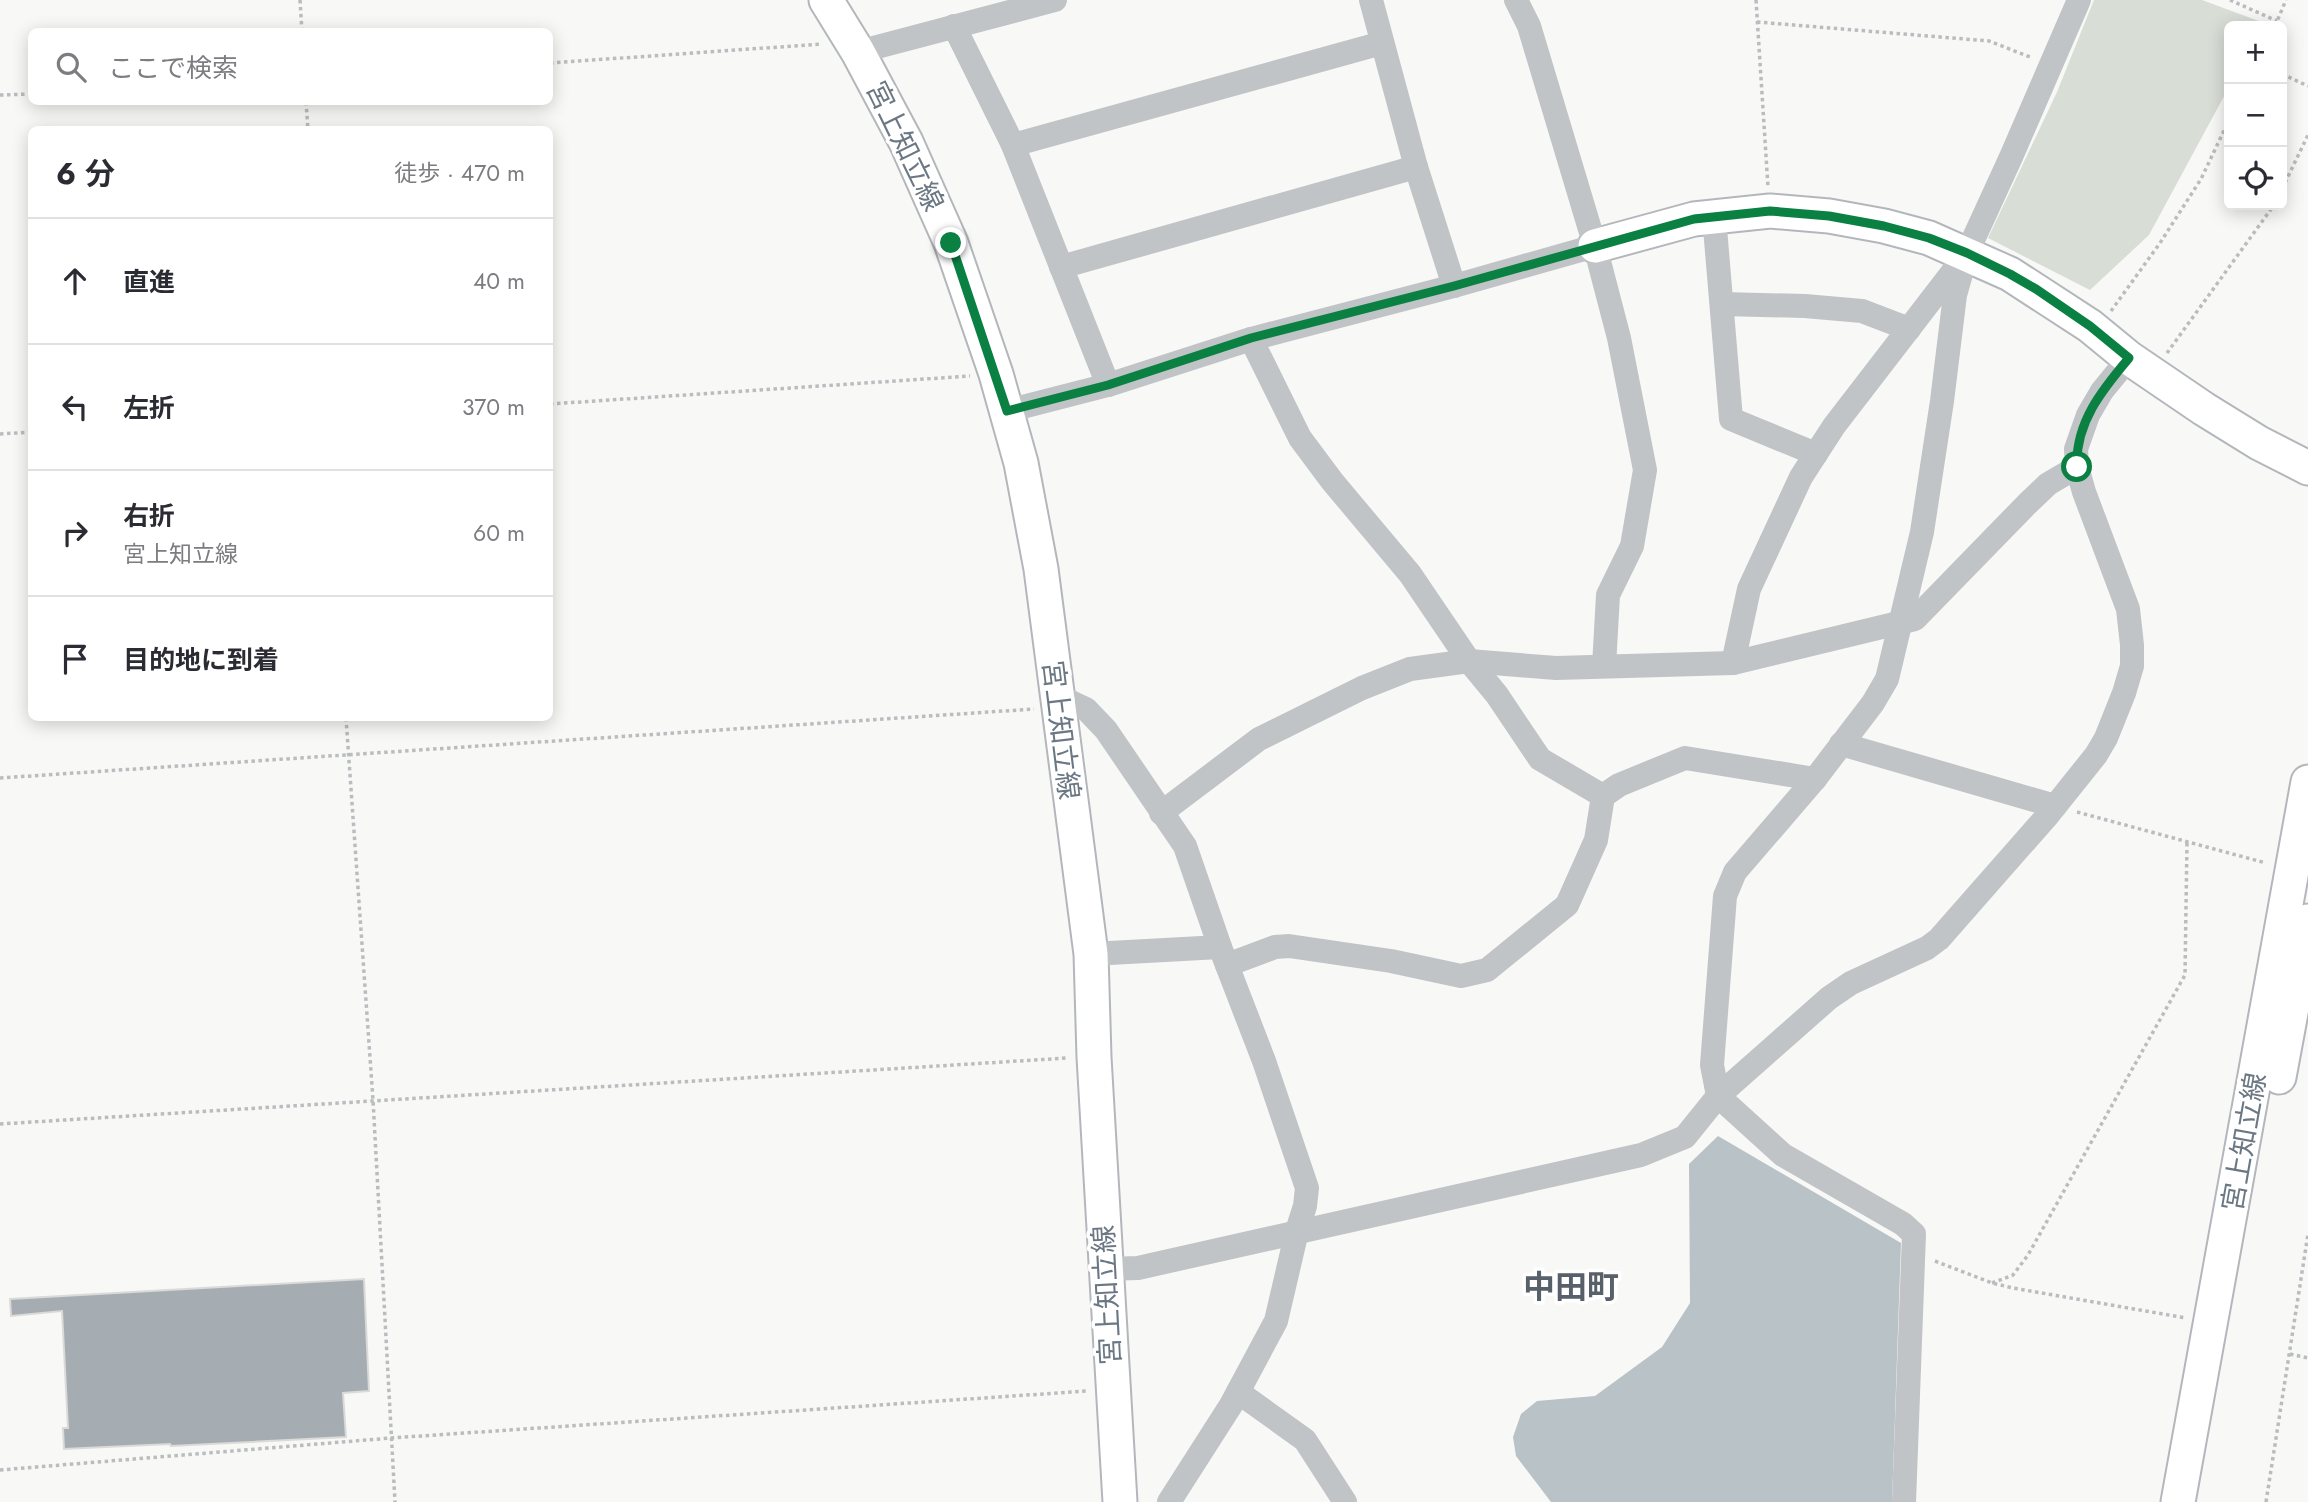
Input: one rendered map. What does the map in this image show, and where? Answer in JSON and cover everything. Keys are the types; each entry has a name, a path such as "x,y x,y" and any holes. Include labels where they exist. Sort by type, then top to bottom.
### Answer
{"main road":[{"name":"宮上知立線","path":"827,0 906,142 951,243 996,374 1021,463 1041,569 1091,954 1094,1057 1120,1502"},
{"path":"1595,246 1694,219 1770,211 1829,216 1929,238 1967,253 2019,279 2204,410 2308,468"},
{"name":"宮上知立線","path":"2178,1502 2308,782"},
{"name":"宮上知立線","path":"2201,1502 2308,921"}],"street":[{"path":"858,52 1055,0"},
{"path":"1371,0 1416,167 1454,286"},
{"path":"1516,0 1529,26 1595,246 1619,338 1646,470 1632,546 1608,595 1604,666"},
{"path":"1529,26 1534,11 1532,0"},
{"path":"1904,1502 1914,1234 1903,1224 1783,1154 1718,1096 1712,1065 1725,896 1743,861 1815,779 1887,679 1922,532 1955,295 1967,253 2079,0"},
{"path":"954,26 1013,145 1108,385"},
{"path":"1013,145 1382,43"},
{"path":"1061,267 1416,167"},
{"path":"1714,216 1731,419 1816,454"},
{"path":"1007,411 1108,385 1251,338 1454,286 1595,246"},
{"path":"1734,663 1749,589 1801,477 1834,426 1967,253"},
{"path":"1722,304 1805,306 1862,311 1909,329"},
{"path":"1251,338 1300,438 1332,481 1410,574 1540,759 1603,796"},
{"path":"1106,1269 1138,1268 1580,1171 1641,1155 1685,1137 1718,1096 1829,998 1851,983 1927,948 1939,939 2096,755 2106,738 2132,666 2126,600 2084,492 2077,467 2076,449 2088,415 2102,391 2141,366"},
{"path":"1161,813 1259,739 1362,688 1410,669 1469,661 1556,668 1734,663 1915,619 2027,503 2048,484 2077,467"},
{"path":"1057,701 1086,709 1106,730 1185,846 1223,956 1264,1061 1307,1188 1306,1206 1297,1231 1276,1321 1238,1392 1168,1502"},
{"path":"1841,744 2055,806"},
{"path":"1091,954 1223,956 1289,946 1391,961 1461,976 1487,970 1567,905 1597,840 1603,796 1619,785 1685,758 1815,779"},
{"path":"1238,1392 1304,1440 1345,1502"}],"path":[{"path":"300,0 302,28"},
{"path":"1756,0 1770,211"},
{"path":"2230,0 2270,21"},
{"path":"2277,21 2286,0"},
{"path":"1757,22 1989,41 2052,65"},
{"path":"553,62 829,44 858,52"},
{"path":"2287,76 2308,86"},
{"path":"0,95 28,94"},
{"path":"306,105 308,126"},
{"path":"2096,331 2160,243 2201,179 2224,131"},
{"path":"2287,179 2308,135"},
{"path":"2141,366 2270,210"},
{"path":"553,404 996,374"},
{"path":"0,434 28,432"},
{"path":"0,778 349,755 1057,701"},
{"path":"346,721 373,1100 395,1502"},
{"path":"2055,806 2292,871"},
{"path":"1992,1283 2013,1275 2028,1255 2185,975 2187,842"},
{"path":"0,1124 1094,1057"},
{"path":"2266,1502 2308,1234"},
{"path":"1914,1253 1992,1283 2176,1315 2211,1326"},
{"path":"2290,1354 2308,1358"},
{"path":"0,1470 391,1438 1112,1390"}],"shaded area":[{"path":"2094,0 2202,0 2259,21 2224,21 2224,96 2149,235 2090,290 1988,238 2057,92"},
{"path":"1718,1136 1901,1243 1892,1502 1551,1502 1516,1456 1513,1437 1521,1414 1537,1401 1595,1396 1662,1347 1690,1303 1689,1164"}],"building":[{"path":"364,1279 369,1391 343,1393 346,1437 64,1449 63,1428 68,1428 62,1311 11,1316 10,1299"}],"district":[{"name":"中田町","path":"1571,1287"}],"route":[{"path":"951,243 977,314 1007,411 1108,385 1251,338 1454,286 1694,219 1770,211 1829,216 1884,226 1929,238 2010,274 2090,326 2129,358 2102,391 2088,415 2076,449 2077,467"}]}
